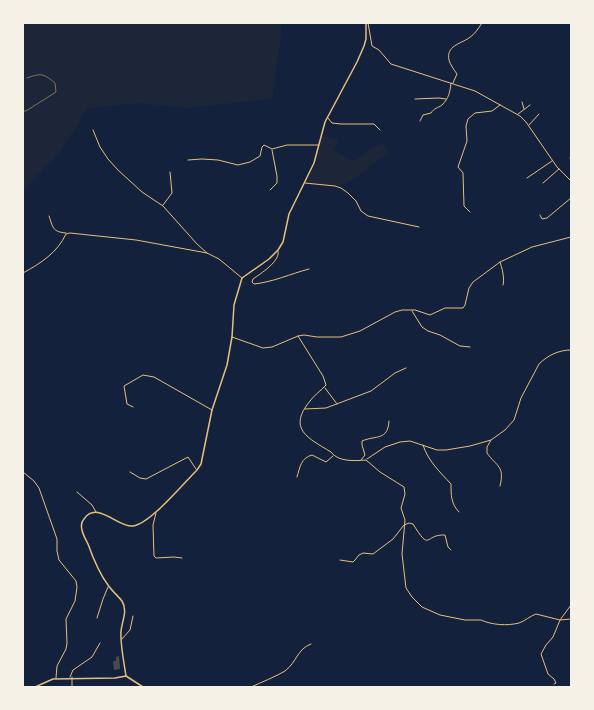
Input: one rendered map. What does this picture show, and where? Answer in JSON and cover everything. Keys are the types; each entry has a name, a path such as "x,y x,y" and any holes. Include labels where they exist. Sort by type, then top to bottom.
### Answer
{"street":[{"path":"367,23 372,46 379,50 391,64 476,91 518,115 528,125 552,161 571,181"},
{"path":"126,676 121,632 125,610 122,602 109,587 96,564 82,530 81,523 84,517 90,513 96,512 105,514 125,525 133,526 142,524 156,512 197,470 202,459 212,410 227,365 232,337 234,305 242,278 269,260 283,242 289,214 314,163 328,117 364,46 367,23"},
{"path":"453,83 457,74 449,60 449,52 454,46 475,33 482,23"},
{"path":"420,122 423,115 431,113 433,109 442,105 450,93 451,82"},
{"path":"415,99 446,99"},
{"path":"522,102 524,109"},
{"path":"470,212 464,206 463,173 458,167 467,141 466,126 468,119 475,113 492,111 501,104"},
{"path":"518,115 530,105"},
{"path":"528,125 539,114"},
{"path":"328,117 332,123 374,124 380,130"},
{"path":"93,130 100,147 108,159 142,192 163,206 207,253 219,259 242,278"},
{"path":"188,160 218,160 238,165 258,159 264,145 272,149 287,145 319,145"},
{"path":"270,190 276,182 277,176 272,149"},
{"path":"527,178 552,161"},
{"path":"543,183 559,169"},
{"path":"163,206 172,193 170,172"},
{"path":"305,183 341,188 356,201 361,211 368,216 419,227"},
{"path":"540,215 542,219 547,218 571,198"},
{"path":"49,216 54,230 58,233 136,240 207,253"},
{"path":"23,273 45,260 63,241 66,234"},
{"path":"232,337 263,348 272,347 304,335 317,337 341,337 360,331 395,312 402,310 415,310 430,315 445,308 463,308 469,288 473,282 500,262 532,247 571,237"},
{"path":"278,250 278,257 268,268 253,279 252,282 254,284 268,283 284,276 309,269"},
{"path":"500,262 502,264 502,272 504,277 503,285"},
{"path":"411,310 422,327 428,331 440,335 460,346 470,347"},
{"path":"298,336 323,376 326,385 310,400 304,409 299,421 301,431 331,452 333,456 341,459 366,460 385,447 410,440 437,450 470,446 491,440 505,430 514,420 521,398 539,364 544,359 561,350 571,350"},
{"path":"304,409 326,408 371,391 395,373 406,368"},
{"path":"133,407 126,404 124,386 143,375 154,377 212,410"},
{"path":"324,388 338,404"},
{"path":"361,460 366,455 362,441 384,436 389,428 390,421"},
{"path":"491,440 487,447 487,453 499,466 502,472 500,486"},
{"path":"423,444 432,463 451,484 451,495 454,507 459,512"},
{"path":"297,477 302,462 306,456 312,455 326,462 333,456"},
{"path":"130,472 140,478 146,479 188,457 197,470"},
{"path":"366,460 380,472 404,487 405,494 400,508 405,520 402,554 406,588 412,597 422,607 448,618 481,620 502,625 520,622 536,614 560,620 571,619"},
{"path":"23,472 34,481 39,488 57,539 59,560 76,581 77,587 75,601 66,619 67,644 57,666 56,678"},
{"path":"77,492 92,505 96,512"},
{"path":"156,512 153,525 154,556 156,558 182,558"},
{"path":"340,560 353,562 363,553 373,554 393,539 404,525 409,523 414,524 425,541 439,535 445,535 448,547 451,550"},
{"path":"97,618 103,598 109,587"},
{"path":"554,684 556,683 548,674 541,654 553,637 560,620 571,605"},
{"path":"122,640 130,630 133,616"},
{"path":"72,687 71,677 73,670 92,657 100,643"},
{"path":"251,687 285,671 292,664 301,649 312,644"},
{"path":"35,687 56,678 115,678 126,676 143,687"}],"path":[{"path":"23,111 26,111 56,92 55,83 46,76 40,74 27,78"}],"shaded area":[{"path":"23,23 280,23 282,28 272,99 185,108 141,103 88,108 59,153 23,191"},
{"path":"322,136 337,140 338,142 333,150 351,161 360,158 375,146 385,144 388,154 355,178 343,184 319,186 305,184 315,166"}],"building":[{"path":"119,656 120,669 114,670 113,661 116,661 116,657"}]}
